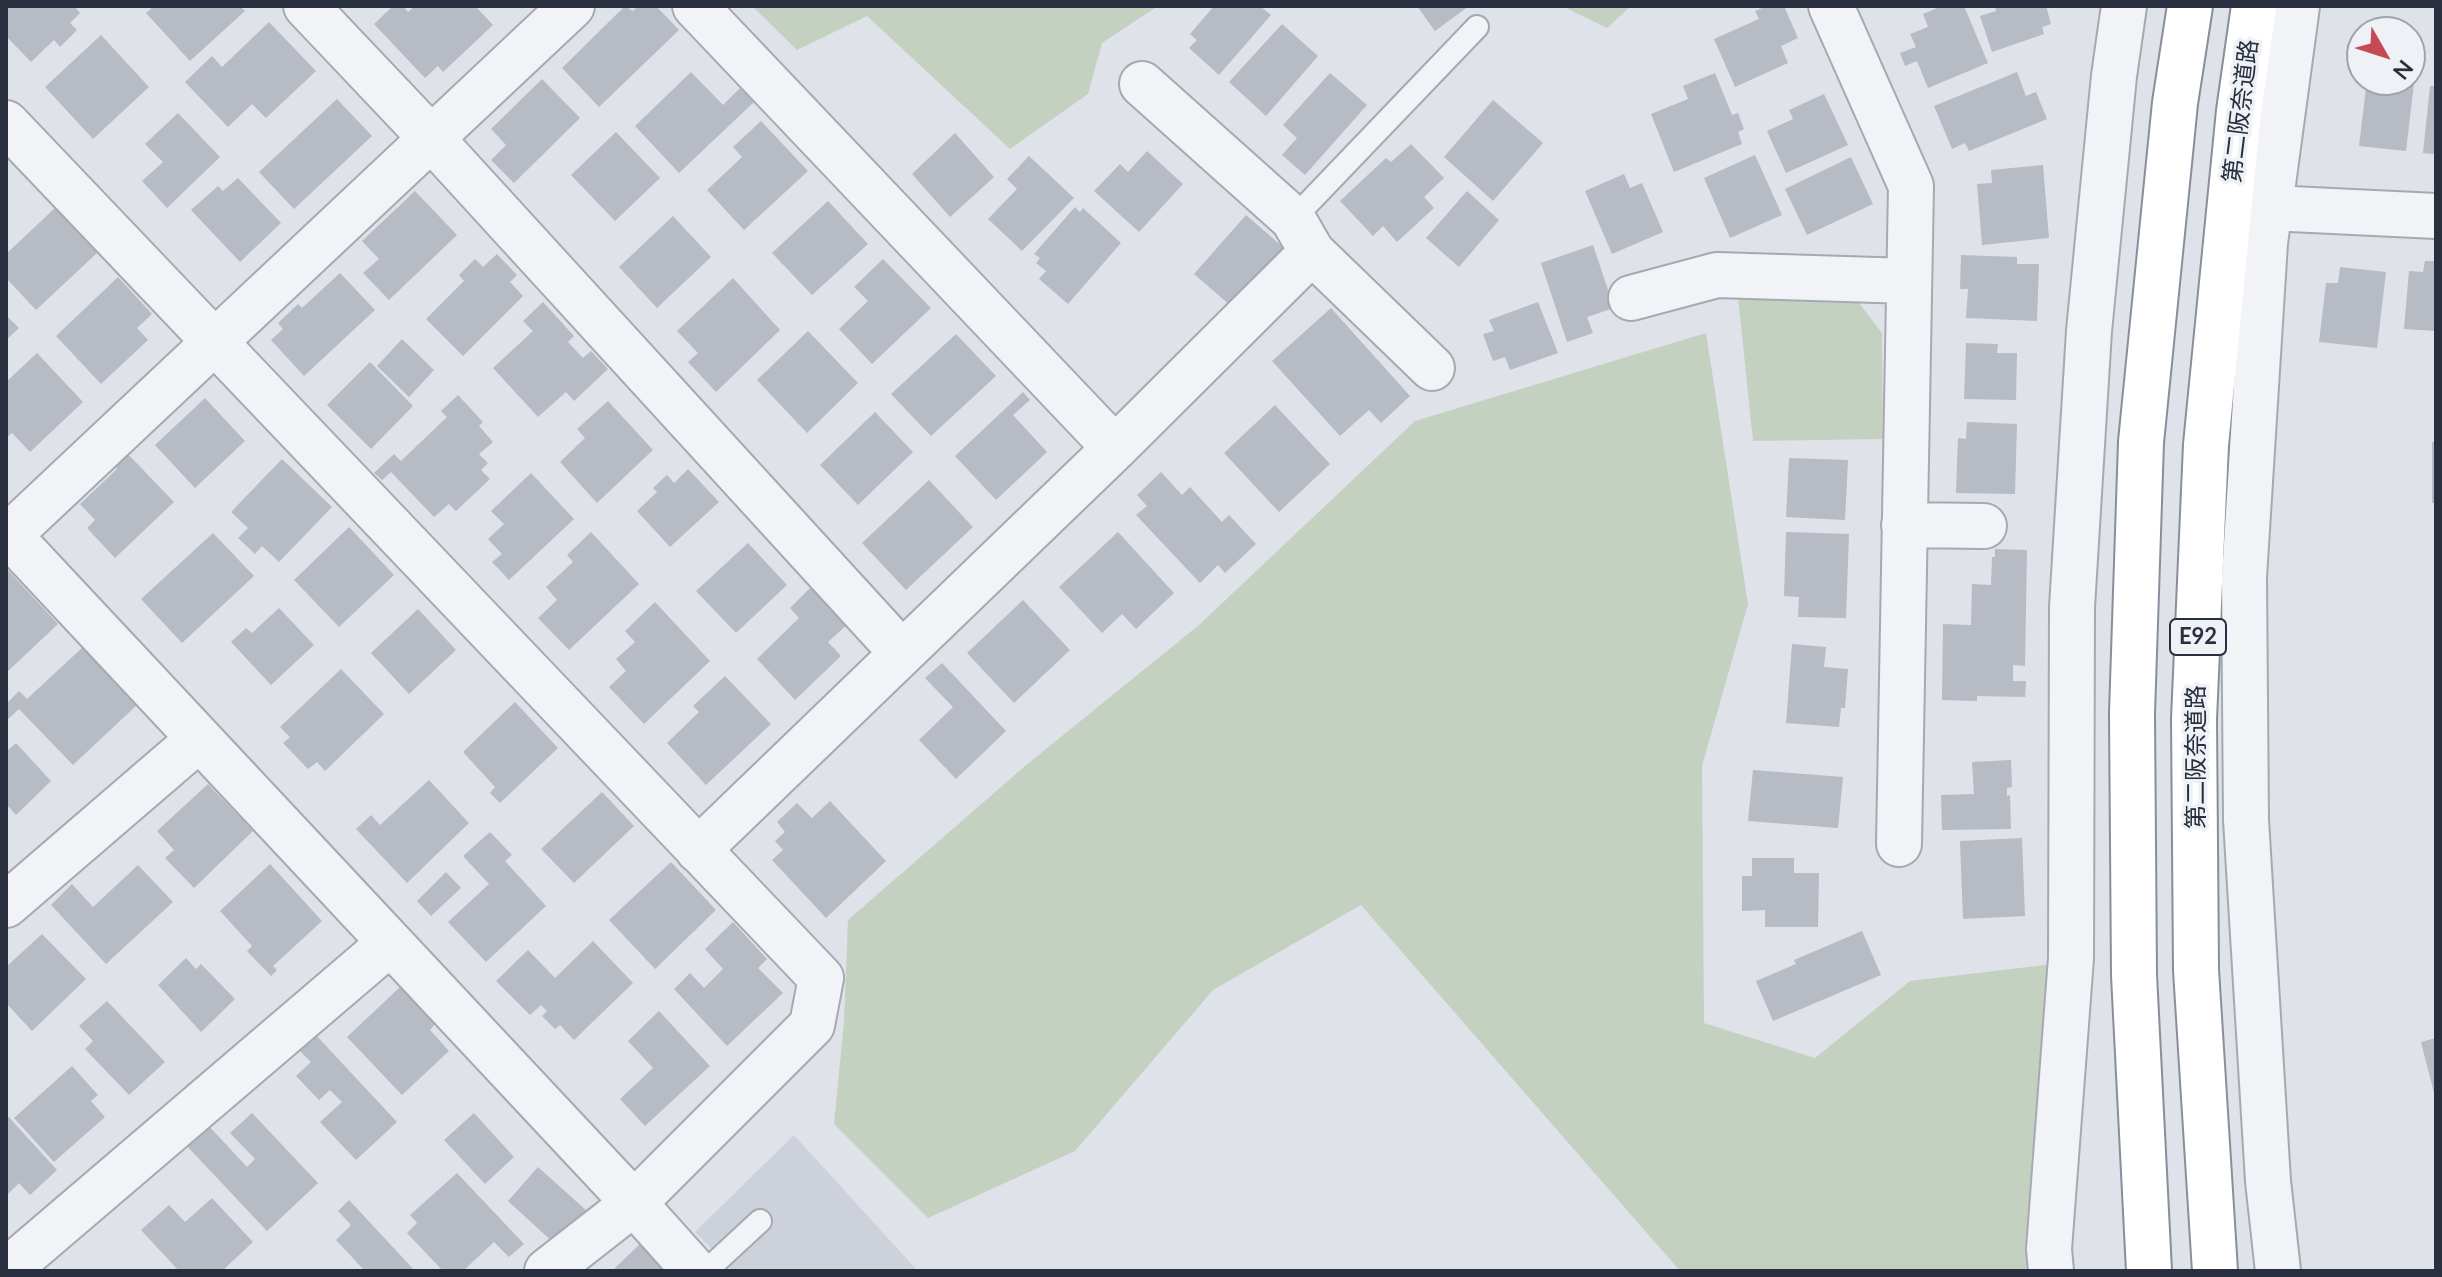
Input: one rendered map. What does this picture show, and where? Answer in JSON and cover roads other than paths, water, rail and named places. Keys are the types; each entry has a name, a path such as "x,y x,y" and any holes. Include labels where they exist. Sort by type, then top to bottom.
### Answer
{"highway":[{"name":"E92","path":"2149,1271 2134,975 2132,713 2141,442 2175,103 2190,6"},
{"name":"第二阪奈道路","path":"2215,1271 2196,970 2194,719 2206,445 2239,111 2254,6"}],"street":[{"path":"306,6 431,138 902,653"},
{"path":"572,6 7,535 695,1271"},
{"path":"695,6 1115,448"},
{"path":"1831,6 1911,186 1899,844"},
{"path":"2051,1271 2049,1249 2071,958 2072,607 2089,331 2114,76 2124,6"},
{"path":"2278,1271 2268,1181 2246,820 2244,577 2265,243 2297,6"},
{"path":"1142,84 1302,236 1432,368"},
{"path":"6,123 821,978 812,1025 634,1203 547,1271"},
{"path":"2270,208 2436,216"},
{"path":"698,850 1115,448 1302,236"},
{"path":"1631,298 1717,275 1909,281"},
{"path":"1904,525 1984,526"},
{"path":"6,905 199,739"},
{"path":"6,1271 390,943"}],"lane":[{"path":"1302,236 1477,27"},
{"path":"706,1271 760,1221"}]}
